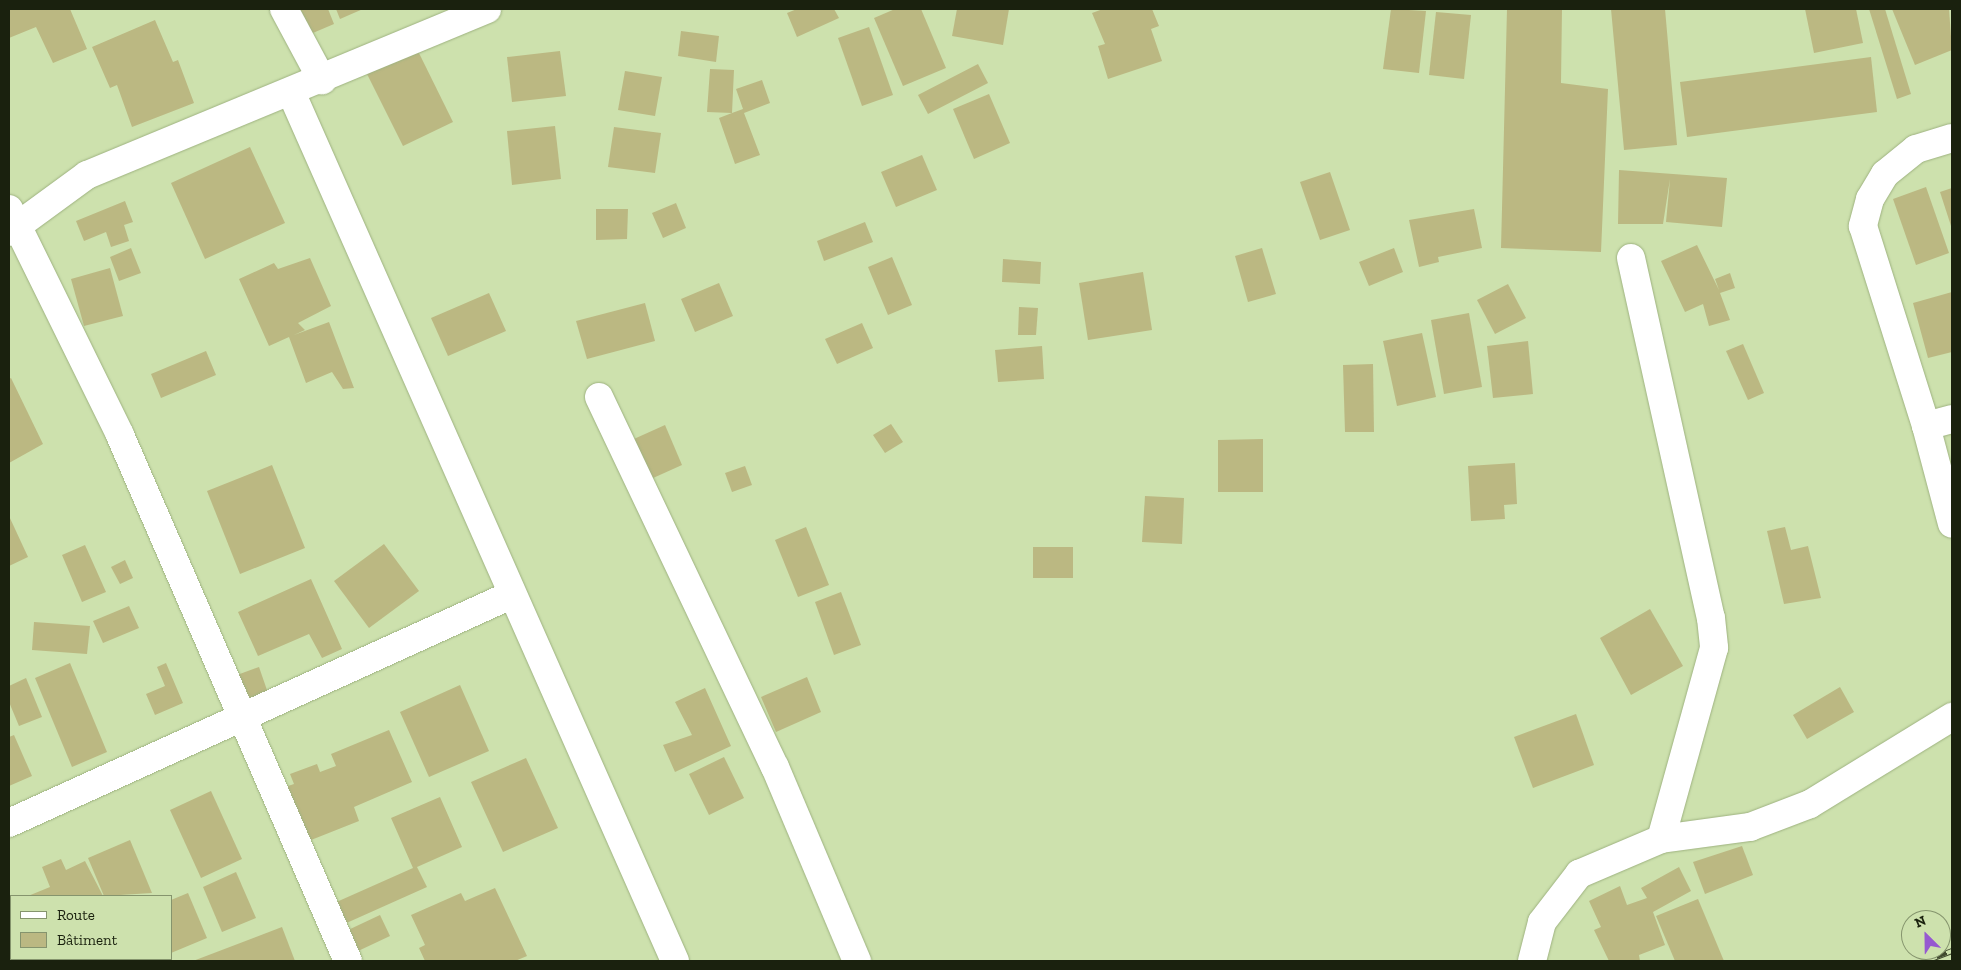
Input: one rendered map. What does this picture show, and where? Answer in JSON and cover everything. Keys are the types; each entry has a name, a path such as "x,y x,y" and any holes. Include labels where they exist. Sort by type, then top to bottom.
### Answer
{"street":[{"path":"284,9 322,80"},
{"path":"348,961 120,435 11,223 87,175 322,80 487,9"},
{"path":"291,92 511,596 675,961"},
{"path":"1952,138 1916,150 1885,174 1870,199 1863,226 1926,426 1952,524"},
{"path":"1631,258 1711,618 1714,648 1661,839"},
{"path":"599,397 775,767 857,961"},
{"path":"1926,426 1952,419"},
{"path":"9,823 511,596"},
{"path":"1532,961 1542,922 1579,874 1661,839 1750,827 1810,804 1952,717"}],"building":[{"path":"9,9 70,9 87,49 53,63 36,27 9,38"},
{"path":"280,9 328,9 334,24 294,41"},
{"path":"336,9 363,9 340,19"},
{"path":"797,9 834,9 839,18 797,37 787,13"},
{"path":"895,9 921,9 946,68 903,86 874,18"},
{"path":"957,9 1009,9 1003,45 952,36"},
{"path":"1103,9 1152,9 1159,26 1151,29 1162,61 1108,79 1098,46 1105,44 1092,13"},
{"path":"1391,9 1426,11 1419,73 1383,69"},
{"path":"1507,9 1562,9 1561,83 1608,89 1601,252 1501,248"},
{"path":"1611,9 1665,9 1677,145 1624,150"},
{"path":"1805,9 1856,9 1863,43 1814,53"},
{"path":"1869,9 1885,9 1911,94 1897,99"},
{"path":"1892,9 1949,9 1952,50 1915,65"},
{"path":"1436,12 1471,15 1464,79 1429,75"},
{"path":"155,20 173,62 178,60 194,103 132,127 117,85 110,88 92,47"},
{"path":"869,27 893,95 862,106 838,38"},
{"path":"681,31 719,36 716,62 678,56"},
{"path":"415,45 453,122 403,146 365,70"},
{"path":"560,51 566,96 512,102 507,57"},
{"path":"1871,57 1877,112 1687,137 1680,82"},
{"path":"978,64 988,83 928,114 918,95"},
{"path":"710,69 734,70 732,113 707,112"},
{"path":"625,71 662,77 655,116 618,110"},
{"path":"762,80 770,103 744,113 760,155 735,164 719,118 743,109 736,89"},
{"path":"989,94 1010,143 974,159 953,109"},
{"path":"555,126 561,179 512,185 507,131"},
{"path":"614,127 661,133 655,173 608,167"},
{"path":"250,147 285,223 205,259 171,183"},
{"path":"922,155 937,190 896,207 881,172"},
{"path":"1619,170 1727,178 1722,227 1666,222 1670,179 1663,224 1618,224"},
{"path":"1330,172 1350,230 1320,240 1300,182"},
{"path":"1926,187 1949,253 1916,265 1893,199"},
{"path":"1952,188 1952,229 1940,192"},
{"path":"125,201 133,222 124,225 129,241 111,247 106,232 84,241 76,221"},
{"path":"676,203 686,228 663,238 652,213"},
{"path":"596,209 628,209 627,239 596,240"},
{"path":"1474,209 1482,248 1438,257 1439,262 1419,267 1409,220"},
{"path":"865,222 873,242 824,261 817,241"},
{"path":"1697,245 1719,290 1715,279 1730,273 1735,288 1720,293 1730,320 1709,326 1703,304 1685,312 1661,261"},
{"path":"131,248 141,273 119,281 110,257"},
{"path":"1262,248 1276,294 1248,302 1235,256"},
{"path":"1394,248 1403,272 1369,286 1359,262"},
{"path":"892,257 912,305 888,315 868,267"},
{"path":"310,258 331,306 298,323 305,330 294,335 329,322 354,388 343,389 332,372 306,383 289,337 269,346 239,279 274,263 278,269"},
{"path":"1003,259 1041,262 1040,284 1002,282"},
{"path":"110,268 123,316 84,326 71,279"},
{"path":"1143,272 1152,330 1088,340 1079,283"},
{"path":"719,283 733,316 695,332 681,299"},
{"path":"1508,284 1526,318 1495,334 1477,300"},
{"path":"1952,292 1952,352 1928,358 1913,303"},
{"path":"489,293 506,331 448,356 431,318"},
{"path":"645,303 655,341 587,359 576,321"},
{"path":"1019,307 1038,308 1036,335 1018,335"},
{"path":"1469,313 1482,387 1444,394 1431,320"},
{"path":"862,323 873,348 837,364 825,339"},
{"path":"1422,333 1436,397 1397,406 1383,341"},
{"path":"1528,341 1533,394 1493,398 1487,346"},
{"path":"1743,344 1764,393 1748,400 1726,351"},
{"path":"1042,346 1044,379 998,382 995,350"},
{"path":"206,351 216,375 161,398 151,374"},
{"path":"1373,364 1374,432 1345,432 1343,365"},
{"path":"11,378 43,444 9,463 9,379"},
{"path":"891,424 903,442 885,453 873,435"},
{"path":"665,425 682,465 642,483 625,443"},
{"path":"1263,439 1263,492 1218,492 1218,440"},
{"path":"1515,463 1517,504 1504,505 1505,519 1471,521 1468,466"},
{"path":"272,465 305,548 240,574 207,491"},
{"path":"745,466 752,485 732,492 725,473"},
{"path":"1145,496 1184,498 1182,544 1142,542"},
{"path":"9,516 28,557 9,566"},
{"path":"806,527 829,585 798,597 775,540"},
{"path":"1785,527 1791,550 1808,546 1821,598 1784,604 1767,531"},
{"path":"384,544 419,591 369,628 334,581"},
{"path":"85,545 106,592 82,602 62,555"},
{"path":"1033,547 1073,547 1073,578 1033,578"},
{"path":"125,560 133,578 120,584 111,567"},
{"path":"311,579 342,649 322,658 309,634 258,656 238,612"},
{"path":"841,592 861,645 834,655 815,602"},
{"path":"129,606 139,628 103,643 93,621"},
{"path":"1650,609 1683,666 1631,695 1600,638"},
{"path":"34,622 90,626 87,654 32,650"},
{"path":"70,663 107,752 72,767 35,678"},
{"path":"166,663 183,703 155,715 146,694 165,686 157,667"},
{"path":"259,667 268,693 246,700 237,675"},
{"path":"807,677 821,712 776,732 761,697"},
{"path":"26,678 42,717 19,726 9,702 9,686"},
{"path":"460,685 489,751 429,777 400,712"},
{"path":"1840,687 1854,712 1807,739 1793,715"},
{"path":"705,688 731,746 675,772 663,745 692,735 675,702"},
{"path":"1576,714 1594,765 1533,788 1514,737"},
{"path":"389,730 412,782 354,807 359,821 306,842 285,787 294,784 290,774 317,764 320,772 336,766 331,754"},
{"path":"14,735 32,776 9,786 9,737"},
{"path":"724,757 744,798 709,815 689,774"},
{"path":"526,758 558,828 503,852 471,782"},
{"path":"211,791 242,859 201,878 170,810"},
{"path":"440,797 462,847 417,867 427,887 342,925 332,904 413,868 391,818"},
{"path":"130,840 152,893 104,895 88,858"},
{"path":"1742,846 1753,875 1705,894 1693,862"},
{"path":"61,859 66,870 85,861 102,895 30,895 50,887 42,867"},
{"path":"1679,867 1691,891 1653,912 1665,945 1639,955 1640,961 1609,961 1594,930 1601,927 1589,901 1620,886 1627,905 1647,898 1641,888"},
{"path":"236,872 256,918 222,932 203,887"},
{"path":"495,888 527,956 515,961 425,961 419,948 425,945 411,915 461,893 465,901"},
{"path":"188,893 207,938 172,953 172,900"},
{"path":"1698,899 1724,961 1675,961 1656,916"},
{"path":"380,915 390,936 356,952 346,931"},
{"path":"282,927 295,961 193,961"},
{"path":"106,960 145,961 106,961"}],"railway":[{"path":"1926,961 1952,951"}]}
